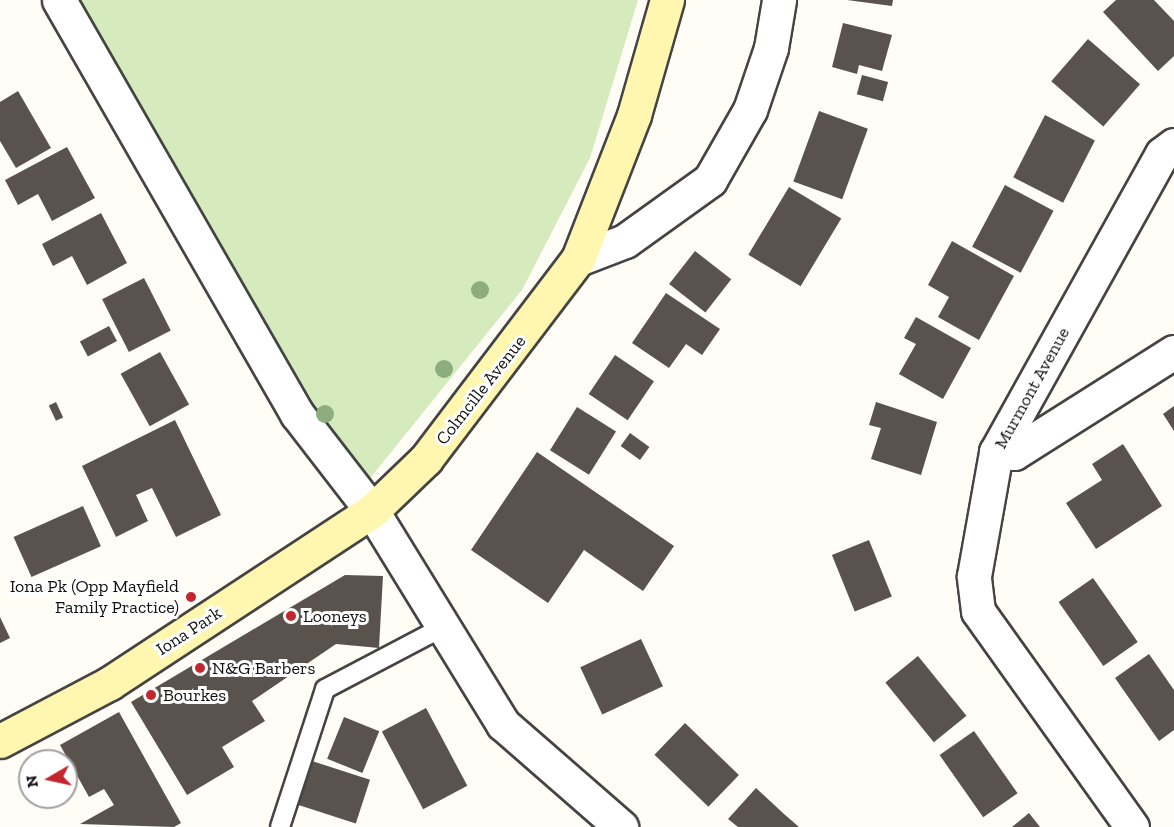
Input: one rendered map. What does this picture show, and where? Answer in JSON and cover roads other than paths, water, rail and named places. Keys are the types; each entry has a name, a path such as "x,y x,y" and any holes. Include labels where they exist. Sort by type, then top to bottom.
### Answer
{"street":[{"path":"59,0 297,414 372,511 502,724 621,827"},
{"name":"Colmcille Avenue","path":"372,511 426,459 578,259 634,115 667,0"},
{"path":"578,259 625,241 710,180 750,110 771,48 779,0"},
{"name":"Murmont Avenue","path":"1132,827 978,611 974,576 996,452 1170,157"},
{"path":"996,452 1014,453 1174,352"},
{"name":"Iona Park","path":"0,741 110,683 372,511"}],"lane":[{"path":"280,827 325,689 443,627"}],"place":[{"name":"Iona Pk (Opp Mayfield Family Practice)","path":"191,597"},
{"name":"Looneys","path":"291,616"},
{"name":"N&G Barbers","path":"200,668"},
{"name":"Bourkes","path":"151,695"}]}
